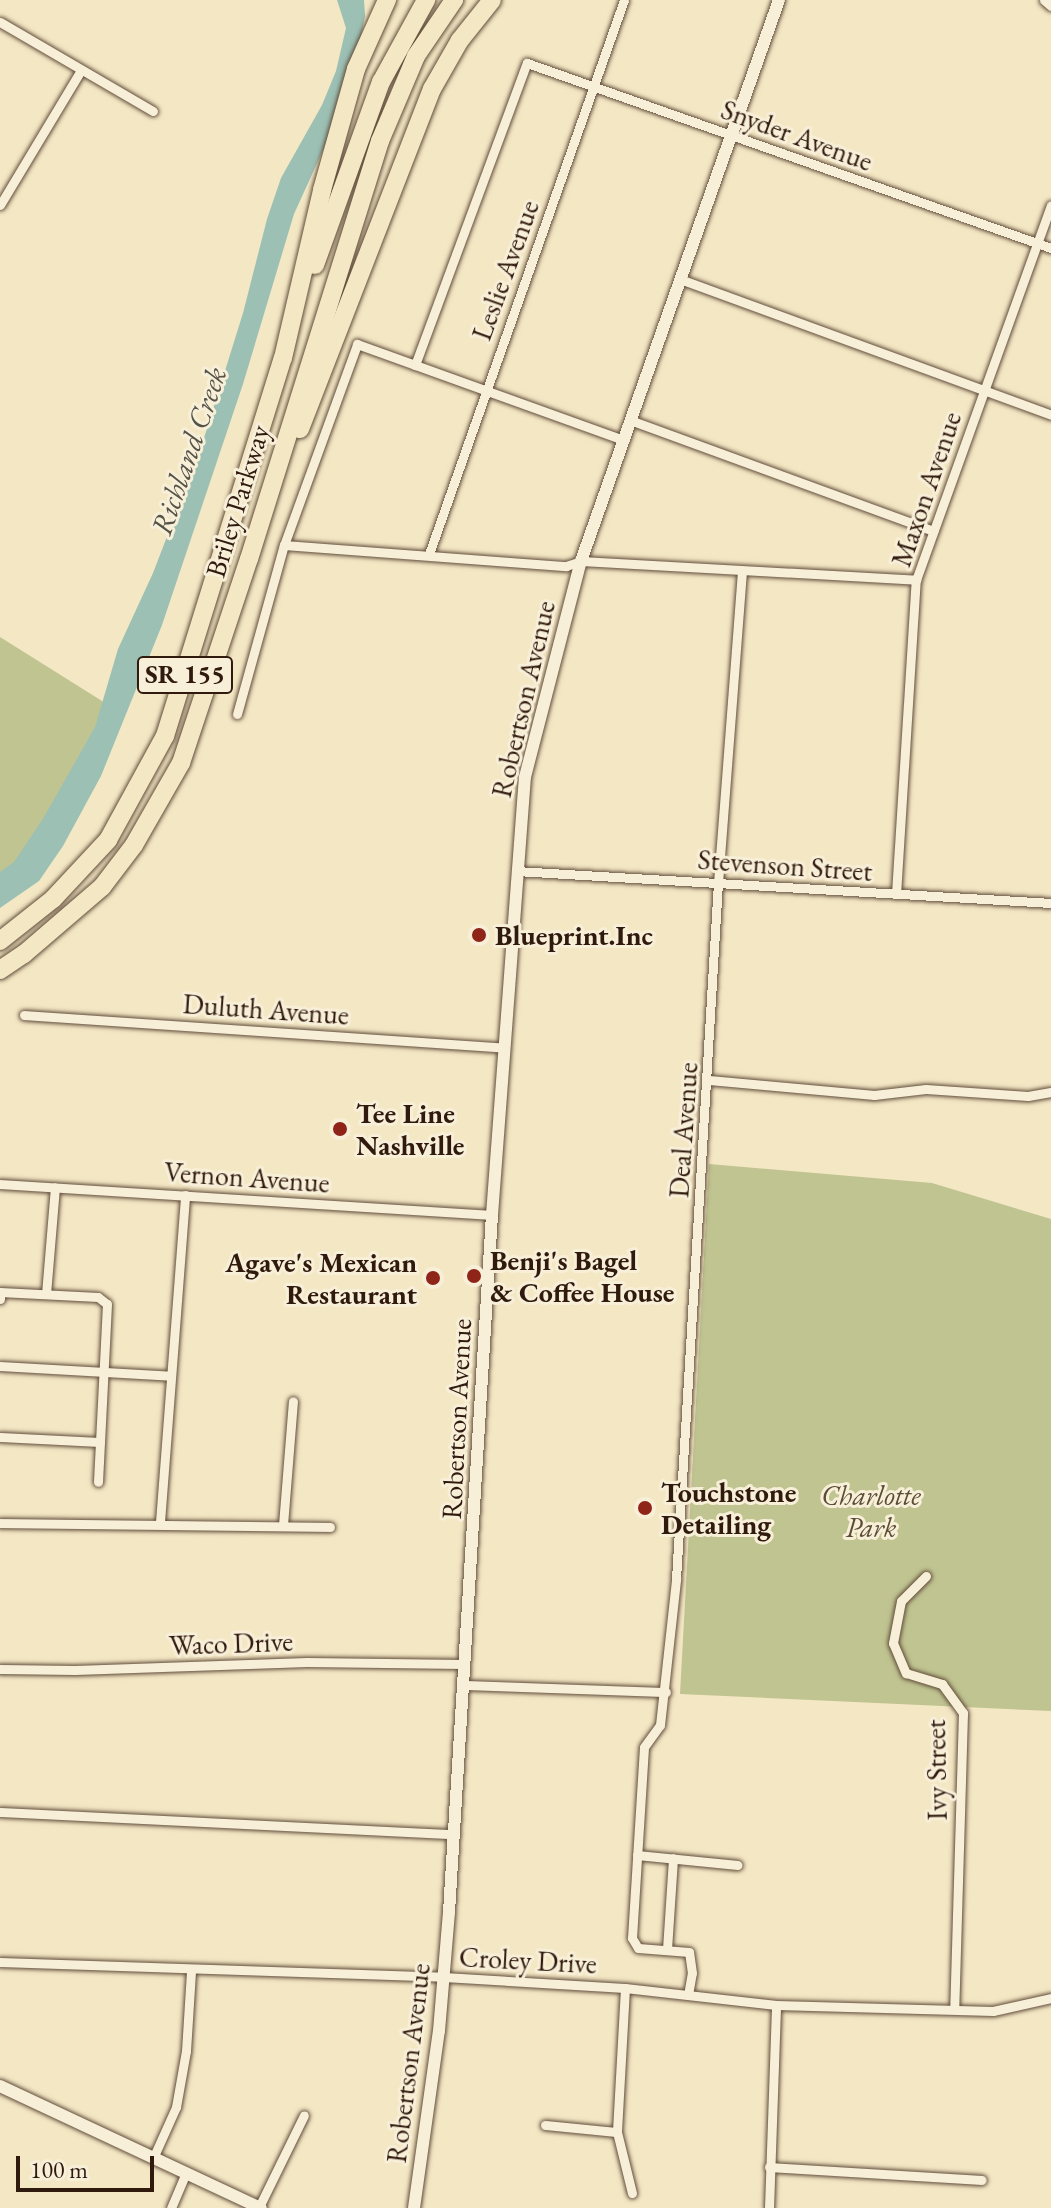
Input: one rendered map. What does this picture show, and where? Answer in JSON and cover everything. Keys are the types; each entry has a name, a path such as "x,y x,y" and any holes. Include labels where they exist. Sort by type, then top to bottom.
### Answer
{"highway":[{"name":"Briley Parkway","path":"0,941 53,899 108,840 165,736 283,358 322,190 356,69 387,0"},
{"path":"283,358 381,82 426,0"},
{"name":"Briley Parkway","path":"0,970 24,954 102,887 158,806 181,763 249,559 380,141 416,56 454,0"},
{"path":"249,559 407,146 432,89 460,40 492,0"}],"street":[{"name":"Leslie Avenue","path":"429,554 624,0"},
{"name":"Robertson Avenue","path":"414,2208 444,1977 492,1215 525,777 581,561 734,136 779,0"},
{"path":"1044,0 1051,6"},
{"path":"0,22 153,111"},
{"name":"Snyder Avenue","path":"415,365 527,63 1051,248"},
{"path":"0,205 81,70"},
{"name":"Maxon Avenue","path":"896,894 916,580 1051,206"},
{"path":"680,279 1051,415"},
{"path":"237,714 284,545 357,344 624,440"},
{"path":"630,420 933,531"},
{"path":"284,545 566,566 581,561 916,580"},
{"name":"Deal Avenue","path":"667,1949 634,1945 637,1855 644,1747 660,1725 666,1692 709,1080 718,883 742,571"},
{"name":"Stevenson Street","path":"516,871 1051,903"},
{"name":"Duluth Avenue","path":"24,1015 505,1048"},
{"path":"709,1080 874,1095 926,1089 1028,1096 1051,1092"},
{"name":"Vernon Avenue","path":"0,1184 492,1215"},
{"path":"46,1294 55,1187"},
{"path":"160,1522 185,1195"},
{"path":"0,1299 0,1292 46,1294 98,1297 107,1304 98,1482"},
{"path":"0,1366 171,1376"},
{"path":"283,1525 293,1401"},
{"path":"0,1437 100,1442"},
{"path":"0,1523 160,1522 330,1527"},
{"name":"Ivy Street","path":"926,1576 901,1601 893,1643 906,1673 942,1684 963,1713 954,2009"},
{"name":"Waco Drive","path":"0,1669 75,1670 307,1662 464,1664"},
{"path":"463,1685 666,1692"},
{"path":"0,1812 453,1834"},
{"path":"637,1855 696,1859 706,1865 738,1865"},
{"path":"673,1858 667,1949 689,1952 692,1973 688,1995"},
{"name":"Croley Drive","path":"0,1962 191,1971 444,1977 625,1988 776,2005 993,2011 1051,1998"},
{"path":"154,2156 176,2107 186,2051 191,1971"},
{"path":"625,1988 617,2132 632,2193"},
{"path":"769,2208 776,2005"},
{"path":"0,2086 260,2208 304,2115"},
{"path":"545,2125 617,2132"},
{"path":"769,2167 982,2180"},
{"path":"171,2208 186,2173"}],"green space":[{"path":"0,637 110,706 60,815 0,881"},
{"name":"Charlotte Park","path":"709,1164 932,1183 1051,1219 1051,1711 680,1694"}],"water":[{"path":"337,0 361,0 365,16 359,49 335,124 294,214 243,384 162,625 101,776 63,846 39,881 0,908 0,872 14,862 44,817 95,727 118,649 153,573 200,451 281,178 322,105 336,71 346,28"}],"waterway":[{"name":"Richland Creek","path":"362,0 363,16"}],"place":[{"name":"Blueprint.Inc","path":"479,935"},
{"name":"Tee Line Nashville","path":"340,1129"},
{"name":"Benji's Bagel & Coffee House","path":"474,1276"},
{"name":"Agave's Mexican Restaurant","path":"433,1278"},
{"name":"Touchstone Detailing","path":"645,1508"}]}
